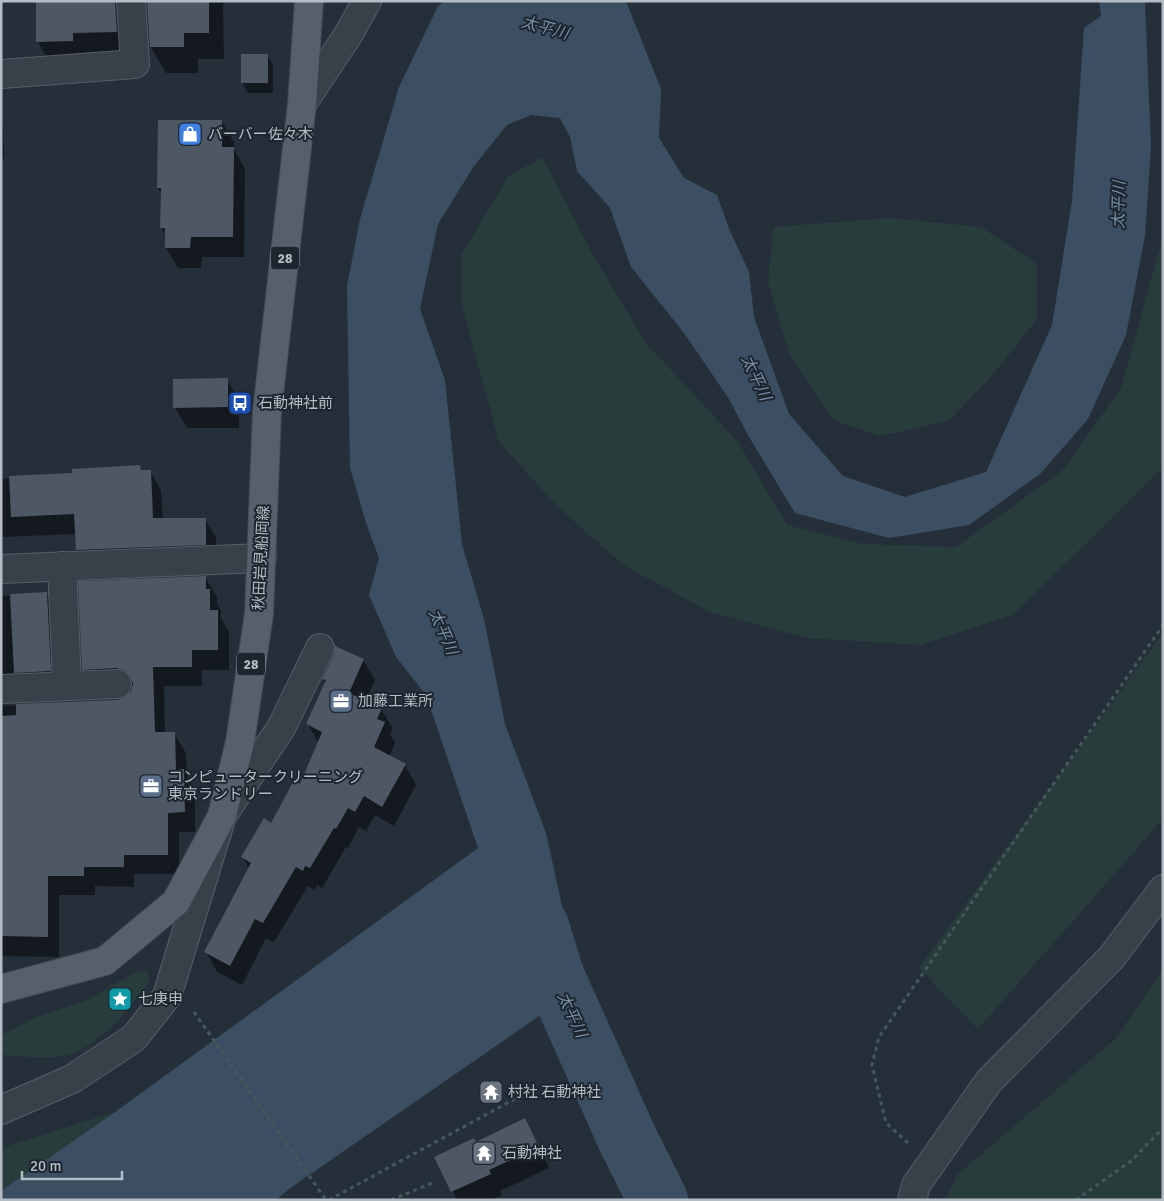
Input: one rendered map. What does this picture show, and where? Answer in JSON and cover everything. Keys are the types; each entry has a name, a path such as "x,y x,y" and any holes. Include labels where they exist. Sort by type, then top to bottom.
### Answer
{"main road":[{"name":"秋田岩見船岡線","path":"1,989 105,961 176,902 222,816 240,742 258,614 262,558 267,412 302,104 309,1"}],"street":[{"path":"1,74 135,64 131,1"},
{"path":"302,104 348,35 367,1"},
{"path":"1,569 262,558"},
{"path":"62,566 67,686"},
{"path":"183,943 281,728 320,648"},
{"path":"1,689 117,684"},
{"path":"1,1110 72,1079 134,1038 168,996 222,816 281,728"},
{"path":"912,1200 916,1185 989,1081 1111,958 1163,889"}],"path":[{"path":"939,1153 913,1148 886,1123 872,1065 879,1037 1163,626"},
{"path":"189,1004 328,1200 532,1089"},
{"path":"1076,1200 1131,1160 1163,1128"},
{"path":"391,1200 432,1183"}],"green space":[{"path":"542,157 592,253 645,342 738,442 787,525 863,544 956,547 1063,470 1121,388 1163,236 1163,468 1013,615 920,645 807,638 710,612 623,565 557,506 499,442 462,307 462,253 508,177"},
{"path":"889,218 981,227 1037,264 1037,319 995,372 950,420 881,436 833,420 789,353 768,283 773,227"},
{"path":"1163,633 1163,819 978,1029 919,968"},
{"path":"1163,969 1163,1200 945,1200 957,1175 1116,1038"},
{"path":"146,970 149,973 149,983 110,1029 86,1047 58,1057 37,1058 3,1055 2,1035 34,1018 87,1000 132,974"},
{"path":"115,1112 1,1191 1,1148"}],"water":[{"path":"445,1 626,1 661,89 659,138 684,178 717,195 730,231 749,272 754,317 789,414 843,476 905,497 986,472 1052,325 1072,201 1084,28 1101,16 1099,1 1145,1 1151,146 1145,236 1126,335 1088,419 1040,474 969,525 889,538 795,513 749,437 729,399 684,333 631,267 610,208 577,171 570,137 560,118 531,115 507,125 474,166 438,224 420,309 445,380 462,544 484,619 505,724 546,833 582,996 542,1014 289,1189 276,1200 1,1200 1,1191 115,1112 478,848 426,695 396,657 369,595 379,558 366,523 350,468 347,286 360,219 399,87 438,6"}],"building":[{"path":"36,1 115,1 117,32 73,33 73,41 36,42"},
{"path":"147,1 209,1 209,33 184,33 184,47 150,47"},
{"path":"241,54 268,54 268,83 241,83"},
{"path":"158,120 222,120 222,147 234,147 233,237 191,237 190,248 165,248 165,228 160,228 161,188 157,188"},
{"path":"228,378 228,407 173,408 173,379"},
{"path":"140,465 141,470 151,470 153,518 206,518 206,545 76,550 74,514 11,517 9,476 72,473 72,469"},
{"path":"206,576 206,589 210,589 210,610 218,610 218,650 192,650 192,667 153,667 155,732 175,732 176,770 184,769 185,812 168,813 168,855 124,855 124,867 84,867 84,876 48,876 48,937 1,936 1,716 16,715 16,704 118,700 131,692 133,684 130,676 124,670 116,668 82,670 78,581"},
{"path":"47,592 51,671 14,673 10,594"},
{"path":"335,646 364,659 349,693 382,708 377,719 385,722 374,747 406,764 382,807 364,796 355,812 348,808 310,868 305,866 303,871 296,867 263,923 255,919 230,966 204,952 251,863 241,857 264,818 271,823 294,780 300,784 322,732 306,724 326,680 322,679 334,655"},
{"name":"石動神社","path":"525,1118 539,1147 489,1170 491,1174 451,1192 434,1157 474,1138 476,1142"}],"waterway":[{"name":"太平川","path":"539,926 554,975 627,1138 658,1200"}],"place":[{"name":"バーバー佐々木","path":"190,134"},
{"name":"石動神社前","path":"240,403"},
{"name":"加藤工業所","path":"341,701"},
{"name":"コンピュータークリーニング 東京ランドリー","path":"151,786"},
{"name":"七庚申","path":"120,999"},
{"name":"村社 石動神社","path":"491,1092"},
{"name":"石動神社","path":"484,1153"}]}
